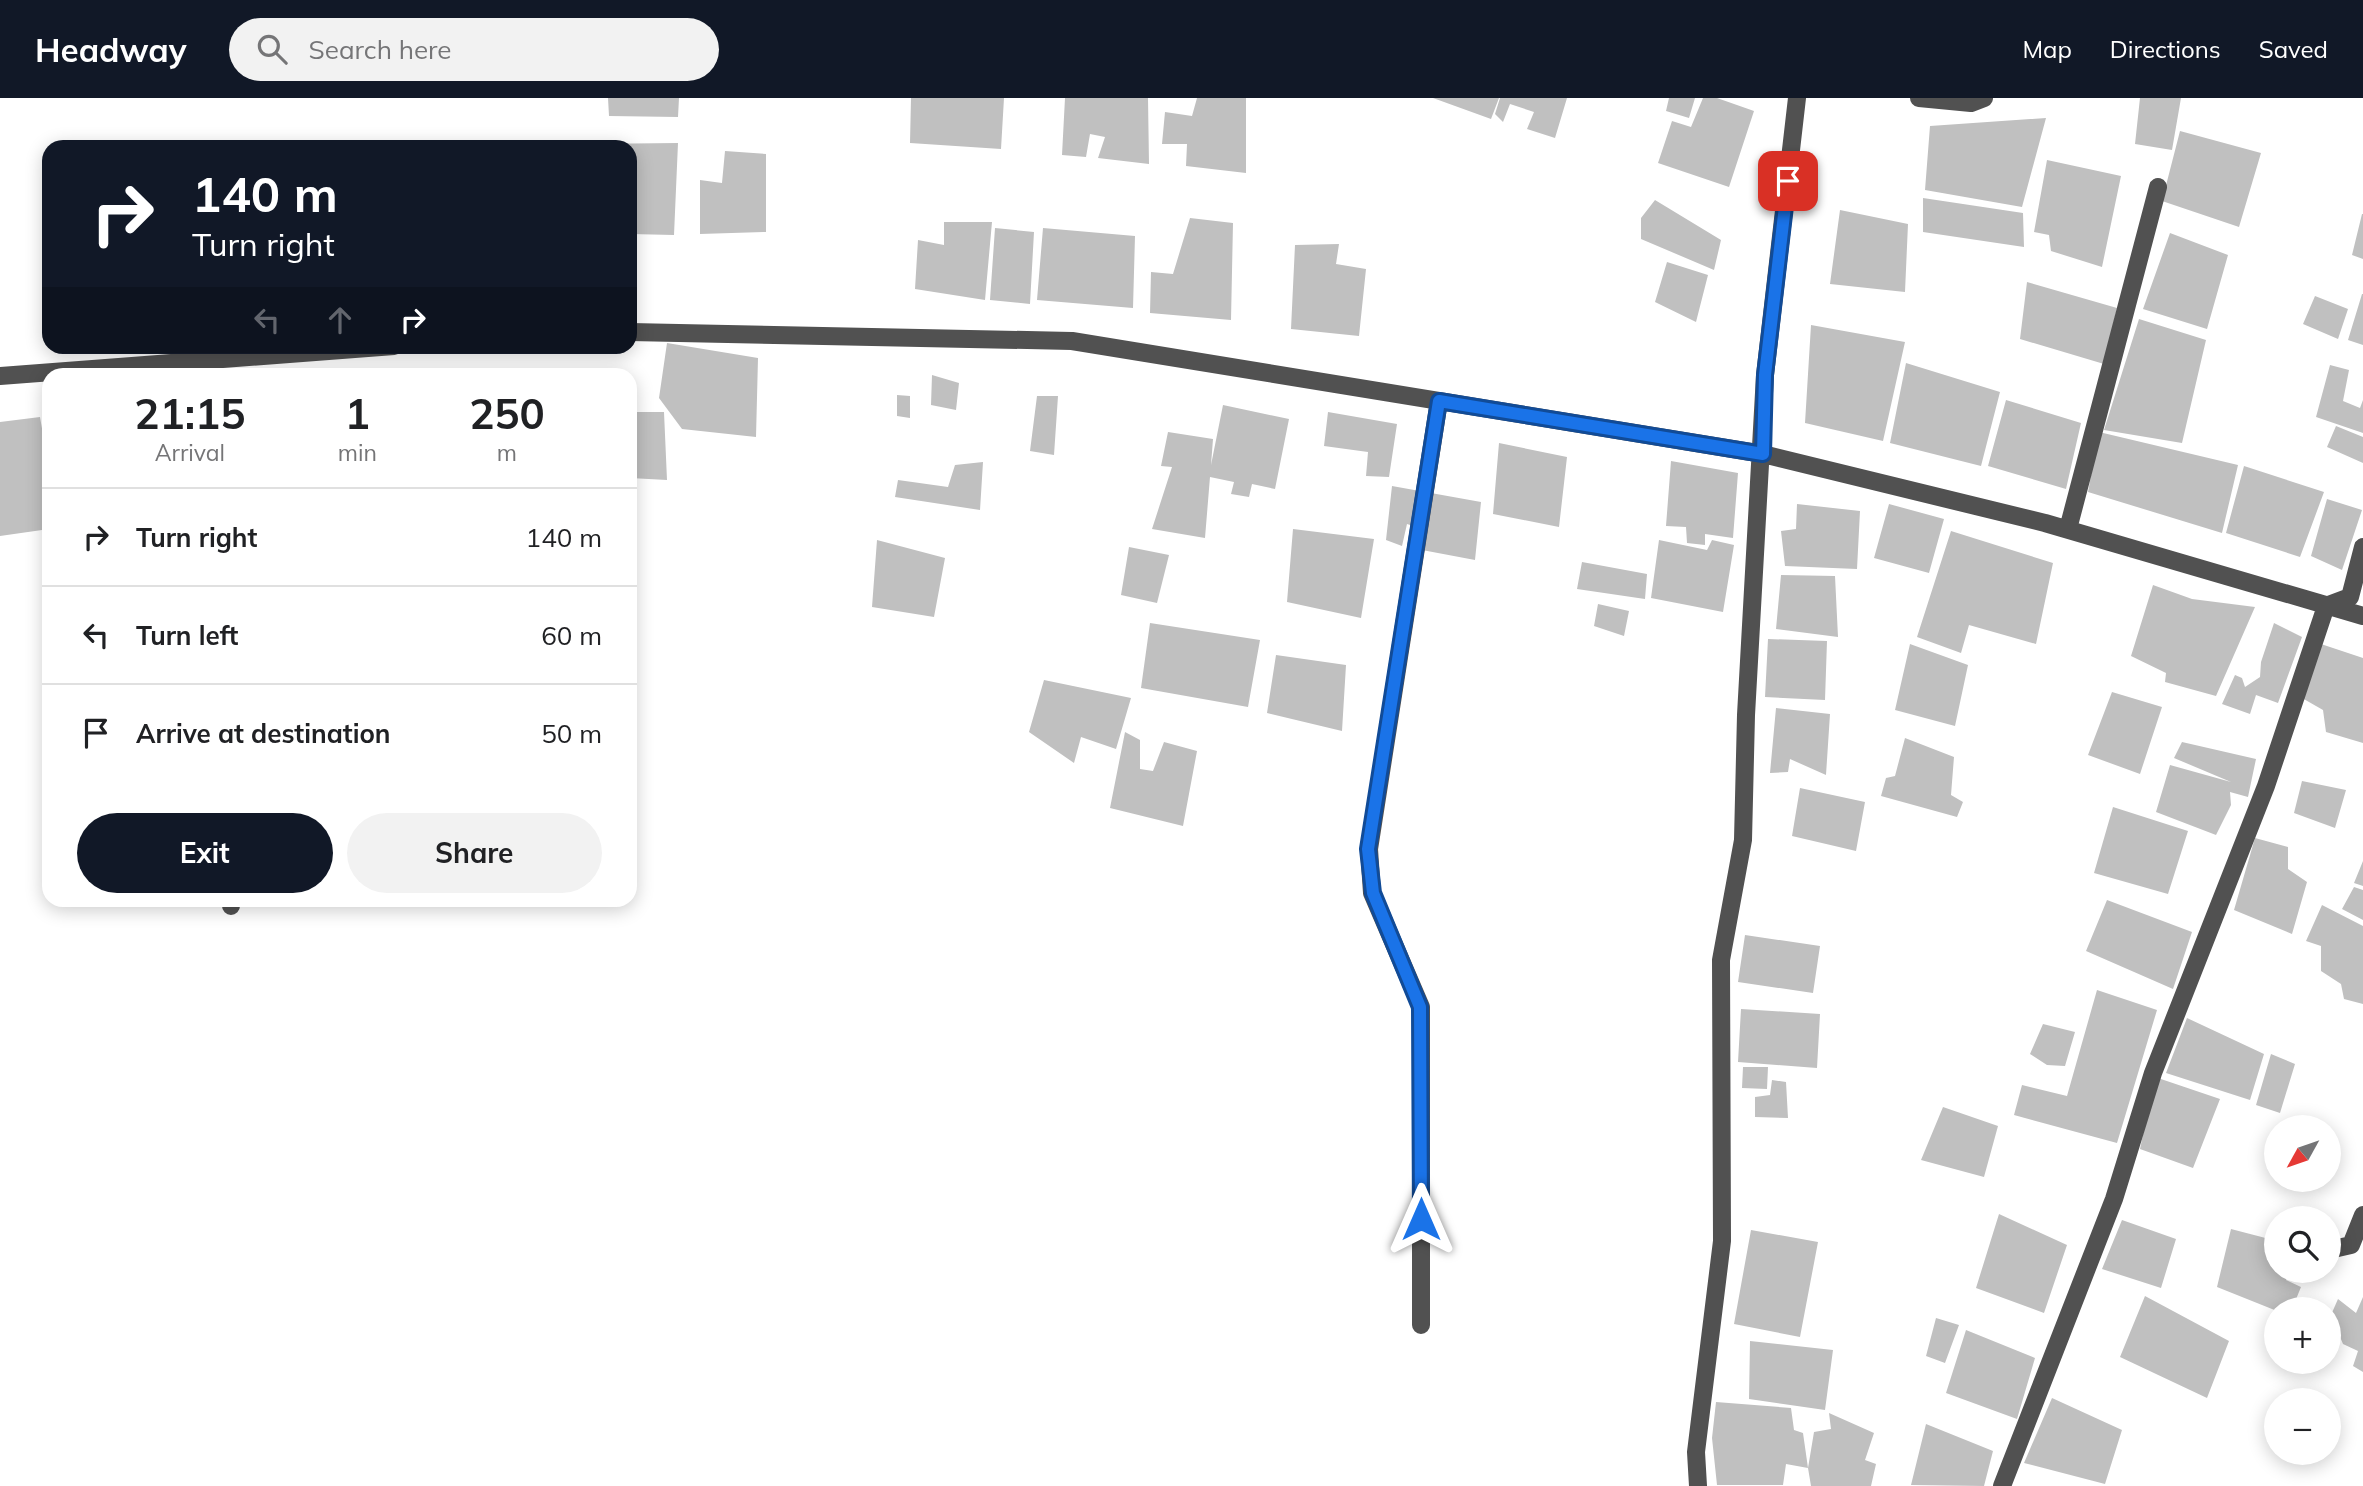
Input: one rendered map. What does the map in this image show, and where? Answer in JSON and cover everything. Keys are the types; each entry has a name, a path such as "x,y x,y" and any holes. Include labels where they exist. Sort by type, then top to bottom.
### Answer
{"street":[{"path":"1698,1486 1696,1452 1722,1241 1721,960 1742,840 1746,715 1763,454 1765,375 1797,98"},
{"path":"1919,98 1971,103 1984,98"},
{"path":"2068,529 2158,187"},
{"path":"637,332 1072,341 1763,454 2068,529 2363,615"},
{"path":"158,368 308,354"},
{"path":"0,376 42,374"},
{"path":"1421,1325 1420,1007 1373,893 1368,849 1439,401"},
{"path":"2326,606 2350,597 2363,547"},
{"path":"2002,1486 2114,1199 2153,1073 2266,786 2326,606"},
{"path":"2341,1247 2351,1245 2363,1215"}],"building":[{"path":"608,98 679,98 678,117 609,116"},
{"path":"911,98 1004,98 1001,149 910,143"},
{"path":"1065,98 1148,98 1149,164 1098,158 1105,137 1090,134 1086,157 1062,155"},
{"path":"1197,98 1246,98 1246,173 1186,166 1187,144 1162,144 1165,112 1192,116"},
{"path":"1433,98 1499,98 1491,119"},
{"path":"1500,98 1567,98 1555,138 1527,129 1534,112 1510,104 1503,122 1495,114"},
{"path":"1669,98 1695,98 1689,118 1666,111"},
{"path":"1703,98 1717,98 1754,111 1729,187 1658,163 1672,121 1691,127"},
{"path":"2140,98 2181,98 2172,150 2135,144"},
{"path":"2046,118 2022,207 1925,190 1930,126"},
{"path":"2180,131 2261,153 2239,227 2162,201"},
{"path":"637,143 678,143 674,235 637,234"},
{"path":"725,151 766,154 766,232 700,234 700,180 722,183"},
{"path":"2047,160 2121,176 2102,267 2051,251 2049,235 2034,232"},
{"path":"1923,198 2023,213 2024,247 1923,232"},
{"path":"1655,200 1721,240 1714,270 1641,239 1641,218"},
{"path":"1840,210 1908,224 1905,292 1830,284"},
{"path":"2363,214 2363,259 2352,255"},
{"path":"1190,218 1233,223 1231,320 1150,313 1151,272 1173,274"},
{"path":"944,222 992,222 985,300 915,289 918,240 944,245"},
{"path":"995,228 1034,232 1030,304 990,300"},
{"path":"1043,228 1135,236 1133,308 1037,300"},
{"path":"2170,233 2228,255 2207,329 2143,309"},
{"path":"1339,244 1336,264 1366,269 1359,336 1291,329 1295,245"},
{"path":"1667,262 1708,275 1696,322 1655,302"},
{"path":"2027,282 2117,308 2104,364 2020,339"},
{"path":"2363,294 2363,345 2348,340"},
{"path":"2315,296 2348,309 2338,339 2303,324"},
{"path":"2139,319 2206,340 2182,443 2104,430"},
{"path":"1811,325 1905,342 1883,441 1805,423"},
{"path":"667,343 758,358 756,437 682,429 659,398"},
{"path":"1906,363 2000,392 1981,466 1890,443"},
{"path":"2330,365 2349,370 2343,401 2360,408 2363,400 2363,433 2316,417"},
{"path":"932,375 959,383 956,410 931,405"},
{"path":"897,395 910,396 910,418 897,416"},
{"path":"1037,396 1058,396 1054,455 1030,451"},
{"path":"2006,400 2081,423 2066,489 1988,466"},
{"path":"1223,405 1289,419 1275,489 1252,484 1249,497 1231,494 1234,482 1210,477 1205,538 1152,529 1172,467 1161,466 1168,432 1213,439 1211,465"},
{"path":"637,412 664,412 667,480 637,478"},
{"path":"1328,412 1397,424 1389,477 1366,476 1368,452 1324,446"},
{"path":"40,417 42,530 0,536 0,422"},
{"path":"2336,426 2363,437 2363,463 2327,447"},
{"path":"2099,432 2238,465 2222,533 2088,492"},
{"path":"1499,443 1567,457 1559,527 1493,514"},
{"path":"1671,461 1738,473 1733,538 1705,534 1705,545 1687,543 1686,527 1666,526"},
{"path":"983,462 980,510 895,497 898,480 948,487 955,465"},
{"path":"2244,466 2324,492 2300,557 2226,533"},
{"path":"1392,486 1481,502 1475,560 1422,550 1426,530 1407,524 1402,546 1386,540"},
{"path":"2327,499 2362,510 2342,570 2311,556"},
{"path":"1797,504 1860,511 1857,569 1785,566 1781,531 1796,529"},
{"path":"1889,504 1944,519 1929,573 1874,558"},
{"path":"1293,529 1374,539 1361,618 1287,602"},
{"path":"1951,531 2053,563 2036,644 1969,625 1961,653 1917,637"},
{"path":"877,540 945,558 934,617 872,607"},
{"path":"1659,540 1707,550 1712,540 1734,545 1723,612 1651,598"},
{"path":"1129,547 1169,555 1157,603 1121,595"},
{"path":"1582,562 1647,574 1645,599 1577,589"},
{"path":"1781,575 1835,576 1838,637 1776,629"},
{"path":"2153,585 2192,599 2255,607 2216,696 2165,682 2166,673 2131,656"},
{"path":"1598,604 1629,611 1624,636 1594,626"},
{"path":"1150,623 1260,640 1248,707 1141,688"},
{"path":"2274,623 2302,637 2278,703 2256,695 2250,714 2222,704 2235,675 2242,678 2245,687 2260,677 2261,662"},
{"path":"1768,639 1827,641 1825,700 1765,697"},
{"path":"1910,644 1968,665 1955,726 1895,710"},
{"path":"2321,644 2363,658 2363,743 2326,732 2323,710 2302,698"},
{"path":"1276,655 1346,665 1342,731 1267,713"},
{"path":"1044,680 1131,698 1116,749 1081,737 1074,763 1029,732"},
{"path":"2112,692 2162,707 2140,774 2088,755"},
{"path":"1776,708 1830,714 1826,775 1790,759 1788,772 1770,773"},
{"path":"1125,732 1140,740 1140,769 1153,771 1164,742 1197,751 1183,826 1110,808"},
{"path":"1905,738 1954,757 1951,795 1963,802 1957,817 1881,796 1886,778 1895,776"},
{"path":"2182,742 2256,759 2248,797 2230,792 2231,805 2216,835 2156,812 2170,765 2231,782 2174,758"},
{"path":"2302,781 2346,790 2335,828 2294,813"},
{"path":"1800,788 1865,802 1856,851 1792,836"},
{"path":"2113,807 2188,831 2168,894 2094,873"},
{"path":"2255,838 2288,847 2288,869 2307,882 2292,934 2234,910"},
{"path":"2363,861 2363,886 2354,883"},
{"path":"2354,887 2363,890 2363,920 2342,909"},
{"path":"2107,900 2192,932 2173,989 2086,951"},
{"path":"2322,905 2363,926 2363,1004 2344,999 2341,984 2321,971 2321,946 2306,941"},
{"path":"1745,935 1820,946 1813,993 1738,982"},
{"path":"2097,990 2157,1010 2117,1143 2014,1115 2022,1085 2067,1096"},
{"path":"1741,1009 1820,1014 1817,1068 1738,1062"},
{"path":"2187,1018 2264,1054 2250,1100 2166,1073"},
{"path":"2043,1024 2075,1032 2065,1066 2047,1065 2030,1054"},
{"path":"2271,1054 2295,1064 2280,1113 2256,1105"},
{"path":"1743,1067 1768,1067 1767,1089 1742,1088"},
{"path":"2155,1077 2220,1099 2193,1168 2140,1149"},
{"path":"1772,1080 1786,1082 1788,1118 1755,1117 1755,1097 1770,1095"},
{"path":"1943,1107 1998,1126 1984,1177 1921,1160"},
{"path":"1999,1214 2067,1245 2044,1313 1976,1288"},
{"path":"2122,1220 2176,1239 2161,1288 2102,1269"},
{"path":"2231,1229 2264,1238 2264,1283 2292,1283 2301,1287 2297,1297 2264,1297 2264,1306 2217,1287"},
{"path":"1751,1230 1818,1242 1800,1337 1734,1324"},
{"path":"2145,1296 2229,1341 2207,1398 2120,1357"},
{"path":"2363,1297 2363,1372 2353,1366 2358,1351 2343,1344 2341,1339 2341,1301 2356,1313"},
{"path":"1936,1318 1959,1325 1945,1363 1926,1356"},
{"path":"1966,1330 2035,1358 2017,1419 1946,1393"},
{"path":"1750,1341 1833,1350 1825,1410 1749,1399"},
{"path":"2052,1398 2122,1430 2105,1484 2024,1463"},
{"path":"1716,1402 1791,1408 1794,1430 1803,1433 1808,1468 1786,1464 1783,1485 1717,1485 1712,1438"},
{"path":"1829,1413 1874,1433 1865,1460 1876,1464 1871,1486 1811,1486 1808,1468 1814,1432 1831,1429"},
{"path":"1926,1424 1993,1451 1984,1486 1911,1485"}],"route":[{"path":"1421,1219 1420,1007 1373,893 1368,849 1439,401 1763,454 1765,375 1788,181"}]}
